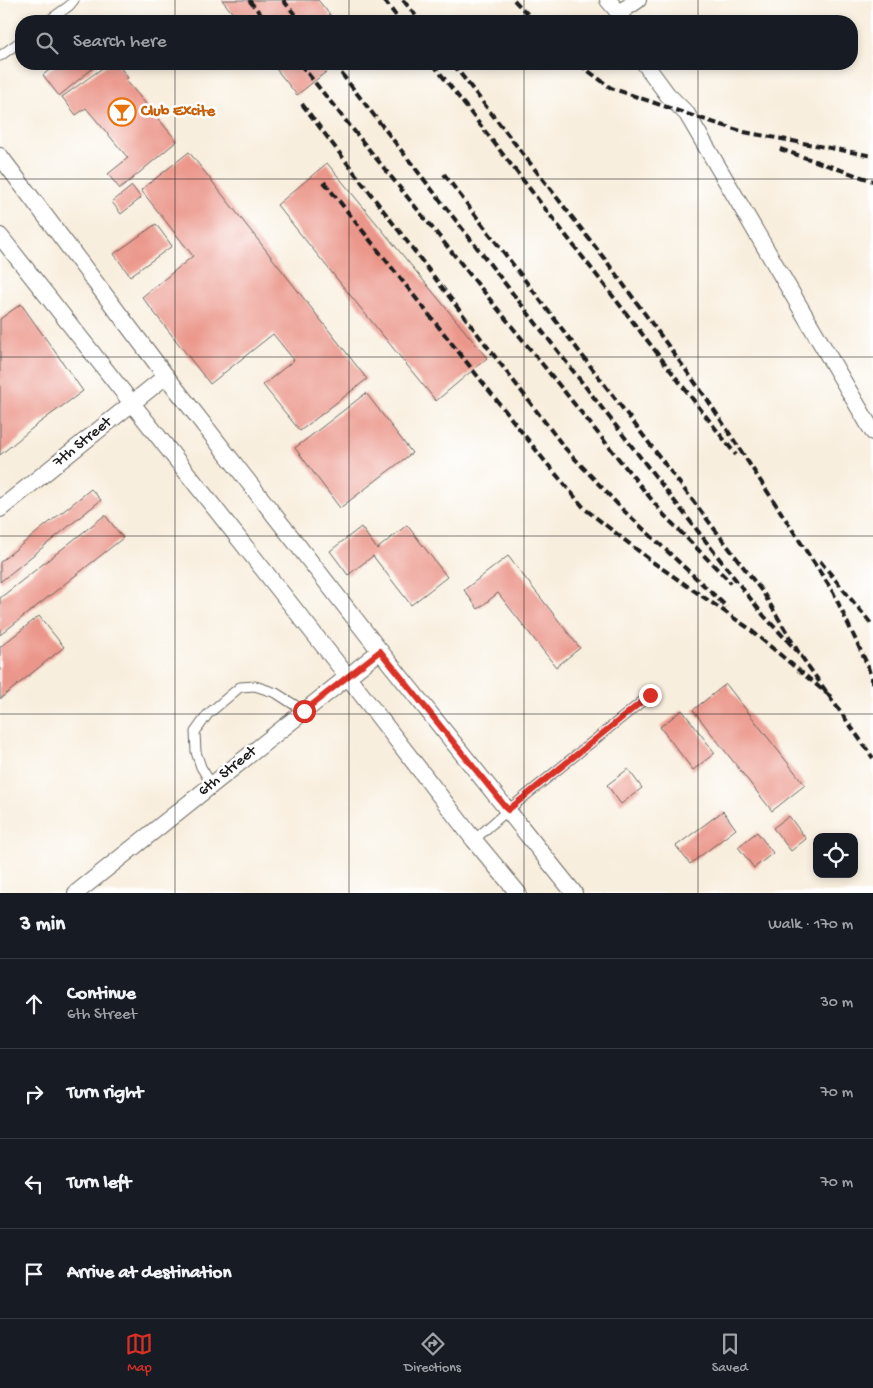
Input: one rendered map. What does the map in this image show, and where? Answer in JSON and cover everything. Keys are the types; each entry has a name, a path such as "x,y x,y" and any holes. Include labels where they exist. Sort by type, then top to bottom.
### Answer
{"street":[{"path":"608,0 619,15"},
{"path":"623,15 638,0"},
{"path":"649,70 667,94 687,114 873,432"},
{"path":"0,156 166,376 380,651 574,893"},
{"path":"0,236 348,677 474,840 518,893"},
{"name":"7th Street","path":"0,509 166,376"},
{"name":"6th Street","path":"76,893 380,651"}],"lane":[{"path":"56,15 74,0"},
{"path":"0,56 15,45"},
{"path":"212,784 201,767 196,752 195,732 208,714 240,687 255,686 276,693 304,711"},
{"path":"474,840 508,810 650,695"}],"building":[{"path":"222,0 318,0 330,15 234,15"},
{"path":"49,70 91,70 59,96 43,75"},
{"path":"100,70 122,70 128,78 125,79 177,141 120,189 108,174 128,158 86,108 76,115 62,97"},
{"path":"277,70 328,70 297,95"},
{"path":"189,152 367,379 300,431 263,385 294,360 273,334 210,384 142,297 193,256 141,190"},
{"path":"327,163 487,358 436,401 277,205"},
{"path":"132,186 141,198 121,214 112,202"},
{"path":"156,224 172,246 130,276 114,254"},
{"path":"21,304 83,391 35,426 0,455 0,319"},
{"path":"366,393 412,453 340,508 295,448"},
{"path":"91,489 101,500 0,582 0,562"},
{"path":"105,515 123,538 0,635 0,598"},
{"path":"407,525 447,577 411,605 373,556 348,575 330,551 361,527 377,549"},
{"path":"508,556 580,648 556,667 498,593 478,609 464,590"},
{"path":"39,616 64,647 0,699 0,647"},
{"path":"726,684 805,785 772,811 693,710"},
{"path":"682,710 715,753 693,770 660,727"},
{"path":"628,769 642,788 621,804 607,785"},
{"path":"723,811 736,829 690,864 676,846"},
{"path":"789,816 806,839 791,851 773,828"},
{"path":"757,832 773,853 754,868 738,847"}],"railway":[{"path":"249,0 261,15"},
{"path":"283,0 295,15"},
{"path":"384,0 395,15"},
{"path":"403,0 415,15"},
{"path":"514,0 528,15"},
{"path":"305,70 664,515 731,583"},
{"path":"339,70 764,616 799,653"},
{"path":"438,70 736,455"},
{"path":"458,70 607,262 707,399 833,592 867,664 873,683"},
{"path":"587,70 611,88 744,132 873,156"},
{"path":"302,104 564,447 622,509 727,607"},
{"path":"780,149 873,181"},
{"path":"444,174 764,594 799,653 873,758"},
{"path":"324,182 585,509 654,563 747,627 831,697"},
{"path":"820,561 873,626"}],"place":[{"name":"Club Excite","path":"122,112"}],"route":[{"path":"304,711 380,651 508,810 650,695"}]}
